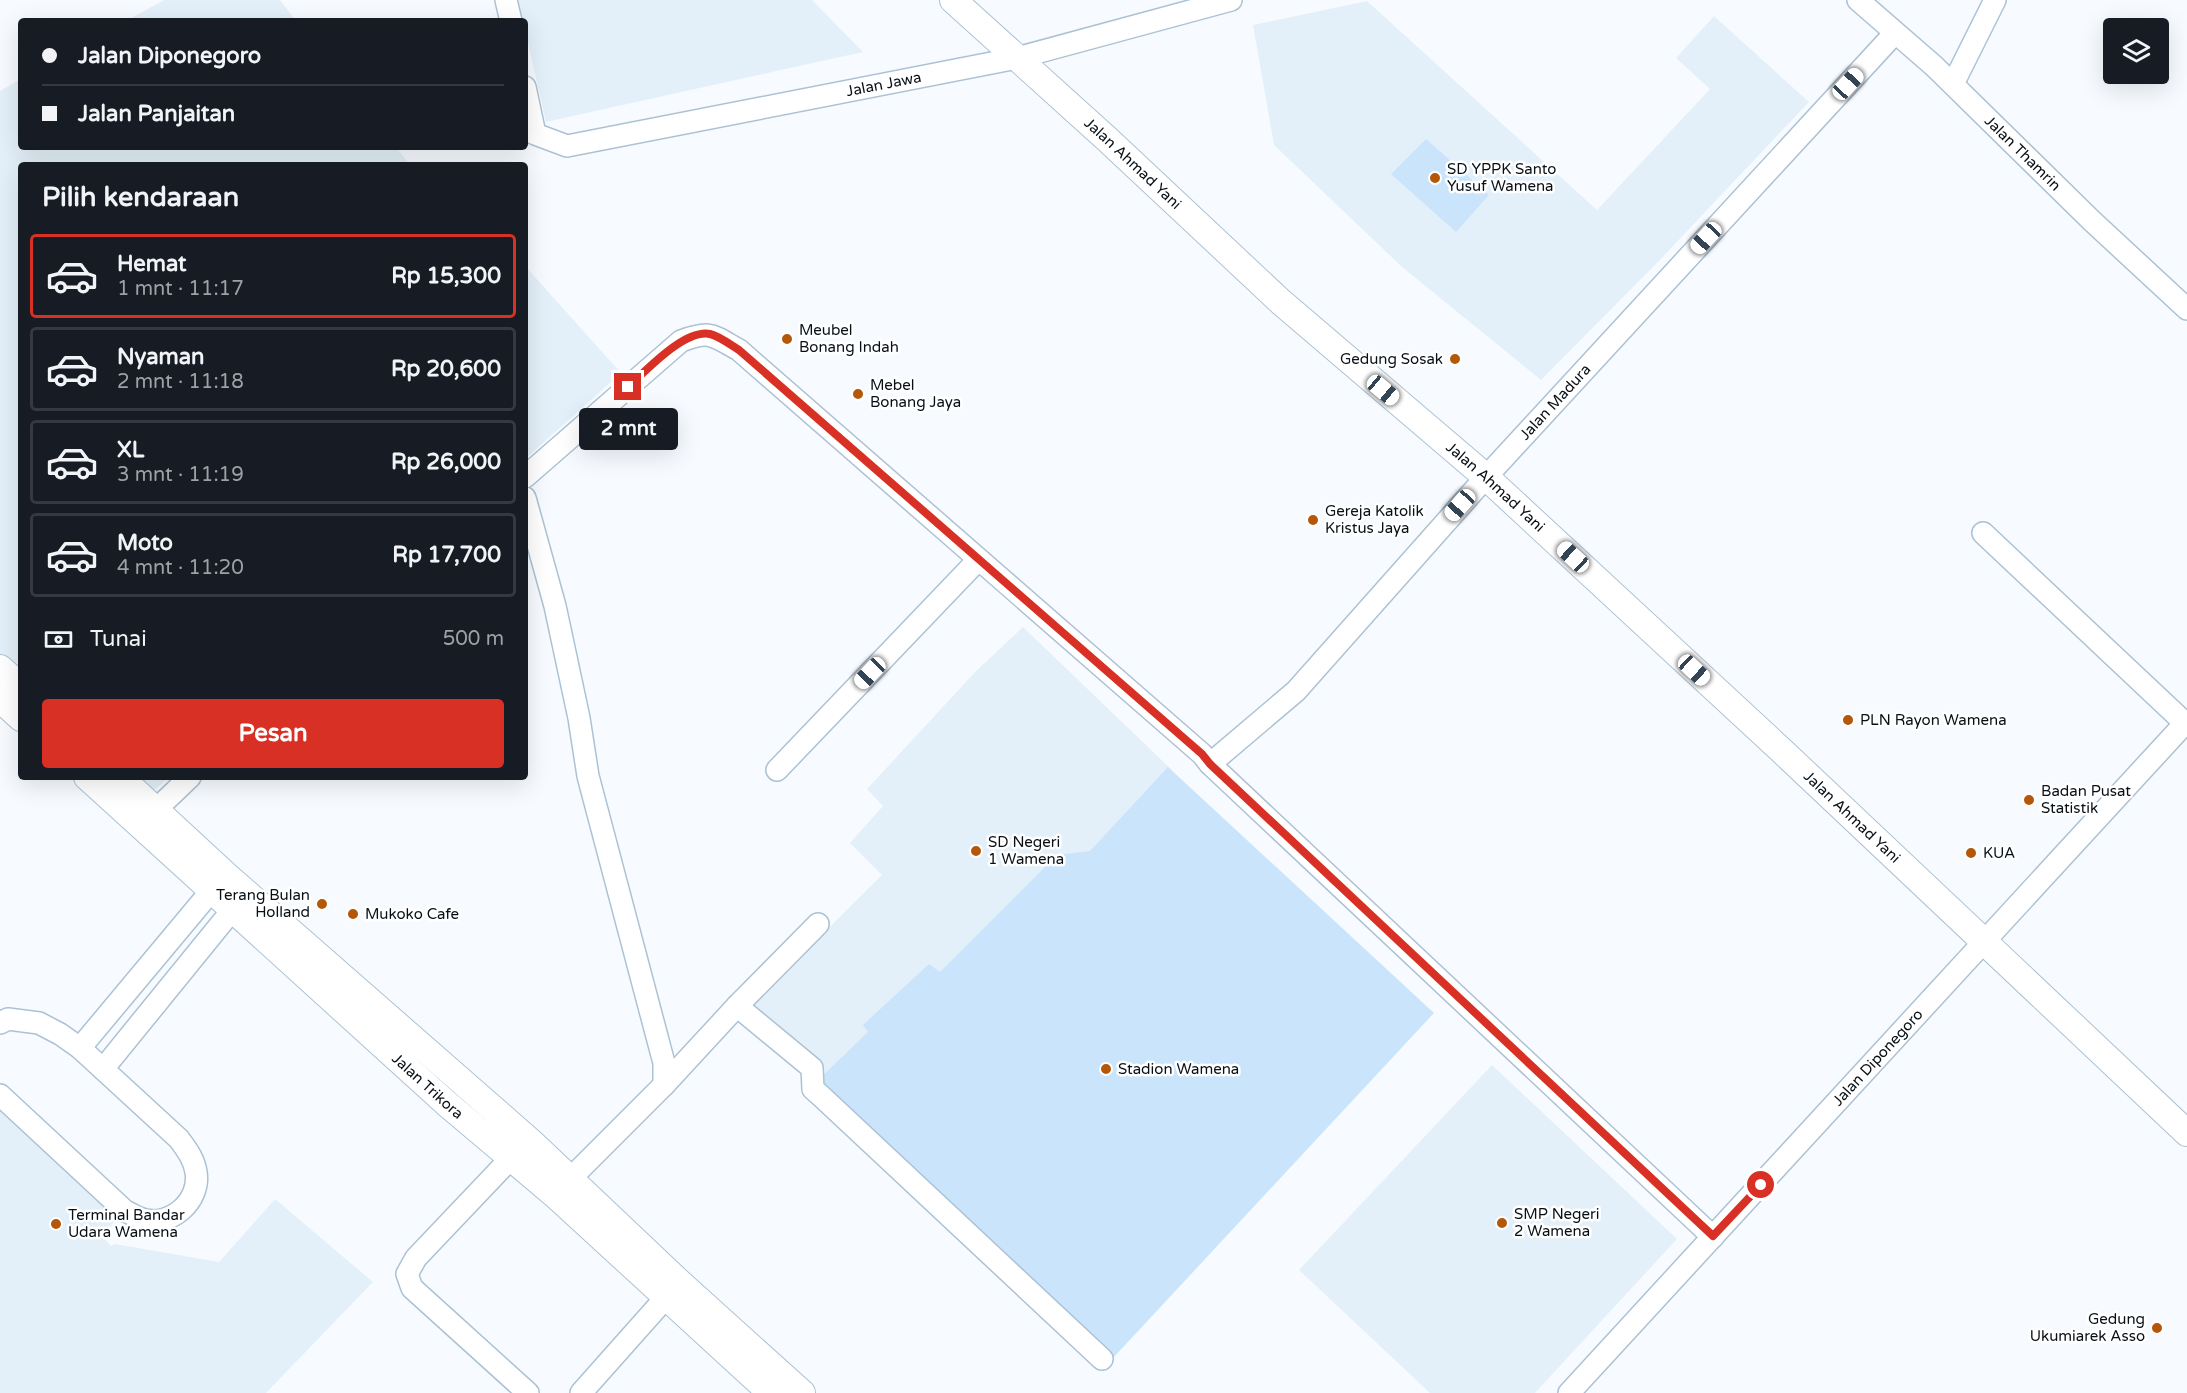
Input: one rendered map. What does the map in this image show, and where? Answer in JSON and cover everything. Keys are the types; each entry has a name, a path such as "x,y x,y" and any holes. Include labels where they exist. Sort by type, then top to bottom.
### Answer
{"main road":[{"name":"Jalan Ahmad Yani","path":"953,0 1115,147 1281,303 1486,477 1781,750 2187,1132"},
{"path":"0,668 18,684"},
{"path":"0,699 18,715"},
{"name":"Jalan Trikora","path":"92,780 148,817 240,900 531,1142 562,1187"},
{"name":"Jalan Trikora","path":"122,780 148,817"},
{"name":"Jalan Trikora","path":"240,900 446,1103 512,1157 562,1187 673,1289 802,1393"},
{"name":"Jalan Trikora","path":"673,1289 771,1393"}],"street":[{"path":"506,0 510,18"},
{"name":"Jalan Jawa","path":"528,101 535,134 567,146 1017,58 1231,0"},
{"name":"Jalan Thamrin","path":"1858,0 1953,84 2092,221 2187,309"},
{"path":"1953,84 1995,0"},
{"name":"Jalan Madura","path":"1210,764 1296,691 1486,477 1895,33"},
{"path":"528,474 681,341 699,334 711,334 739,350 1202,754 1713,1236"},
{"path":"528,509 555,606 579,718 588,776 658,1040 663,1063 664,1085"},
{"path":"1983,533 2186,723"},
{"path":"777,770 978,560"},
{"name":"Jalan Diponegoro","path":"1569,1393 2186,723"},
{"path":"148,817 187,780"},
{"path":"80,1048 219,882"},
{"path":"104,1069 240,900"},
{"path":"562,1187 664,1085 737,1006 818,924"},
{"path":"737,1006 812,1068 813,1089 1102,1359"},
{"path":"0,1023 8,1019 39,1023 80,1048 104,1069 179,1139 191,1156 197,1185 191,1201 183,1210 157,1220 143,1220 125,1211 0,1095"},
{"path":"512,1157 417,1258 407,1274 412,1288 528,1393"},
{"path":"581,1393 673,1289"}],"shaded area":[{"path":"164,0 280,0 294,18 131,18"},
{"path":"518,0 812,0 863,52 546,122 528,43 528,18 522,18"},
{"name":"SD YPPK Santo Yusuf Wamena","path":"1367,1 1597,210 1710,89 1676,58 1714,16 1809,102 1656,264 1541,380 1402,267 1274,145 1253,25"},
{"path":"18,81 18,150 398,150 408,162 18,162 18,676 0,660 0,91"},
{"path":"1426,139 1489,195 1456,232 1391,174"},
{"path":"528,269 621,373 528,456"},
{"name":"SD Negeri 1 Wamena","path":"1023,627 1172,770 1087,858 838,1087 752,1004 882,875 850,843 883,806 867,789 976,671"},
{"name":"Stadion Wamena","path":"1168,767 1434,1013 1113,1358 816,1082 868,1032 863,1025 929,964 940,972 1057,855 1090,851"},
{"path":"138,780 166,780 152,792"},
{"name":"SMP Negeri 2 Wamena","path":"1492,1065 1677,1239 1535,1393 1430,1393 1299,1270"},
{"path":"0,1105 122,1212 102,1236 111,1246 115,1244 219,1262 275,1199 373,1282 266,1393 0,1393"}],"place":[{"name":"SD YPPK Santo Yusuf Wamena","path":"1435,178"},
{"name":"Meubel Bonang Indah","path":"787,339"},
{"name":"Gedung Sosak","path":"1455,359"},
{"name":"Mebel Bonang Jaya","path":"858,394"},
{"name":"Gereja Katolik Kristus Jaya","path":"1313,520"},
{"name":"PLN Rayon Wamena","path":"1848,720"},
{"name":"Badan Pusat Statistik","path":"2029,800"},
{"name":"SD Negeri 1 Wamena","path":"976,851"},
{"name":"KUA","path":"1971,853"},
{"name":"Terang Bulan Holland","path":"322,904"},
{"name":"Mukoko Cafe","path":"353,914"},
{"name":"Stadion Wamena","path":"1106,1069"},
{"name":"SMP Negeri 2 Wamena","path":"1502,1223"},
{"name":"Terminal Bandar Udara Wamena","path":"56,1224"},
{"name":"Gedung Ukumiarek Asso","path":"2157,1328"}],"route":[{"path":"628,387 681,341 699,334 711,334 739,350 1202,754 1713,1236 1761,1185"}]}
